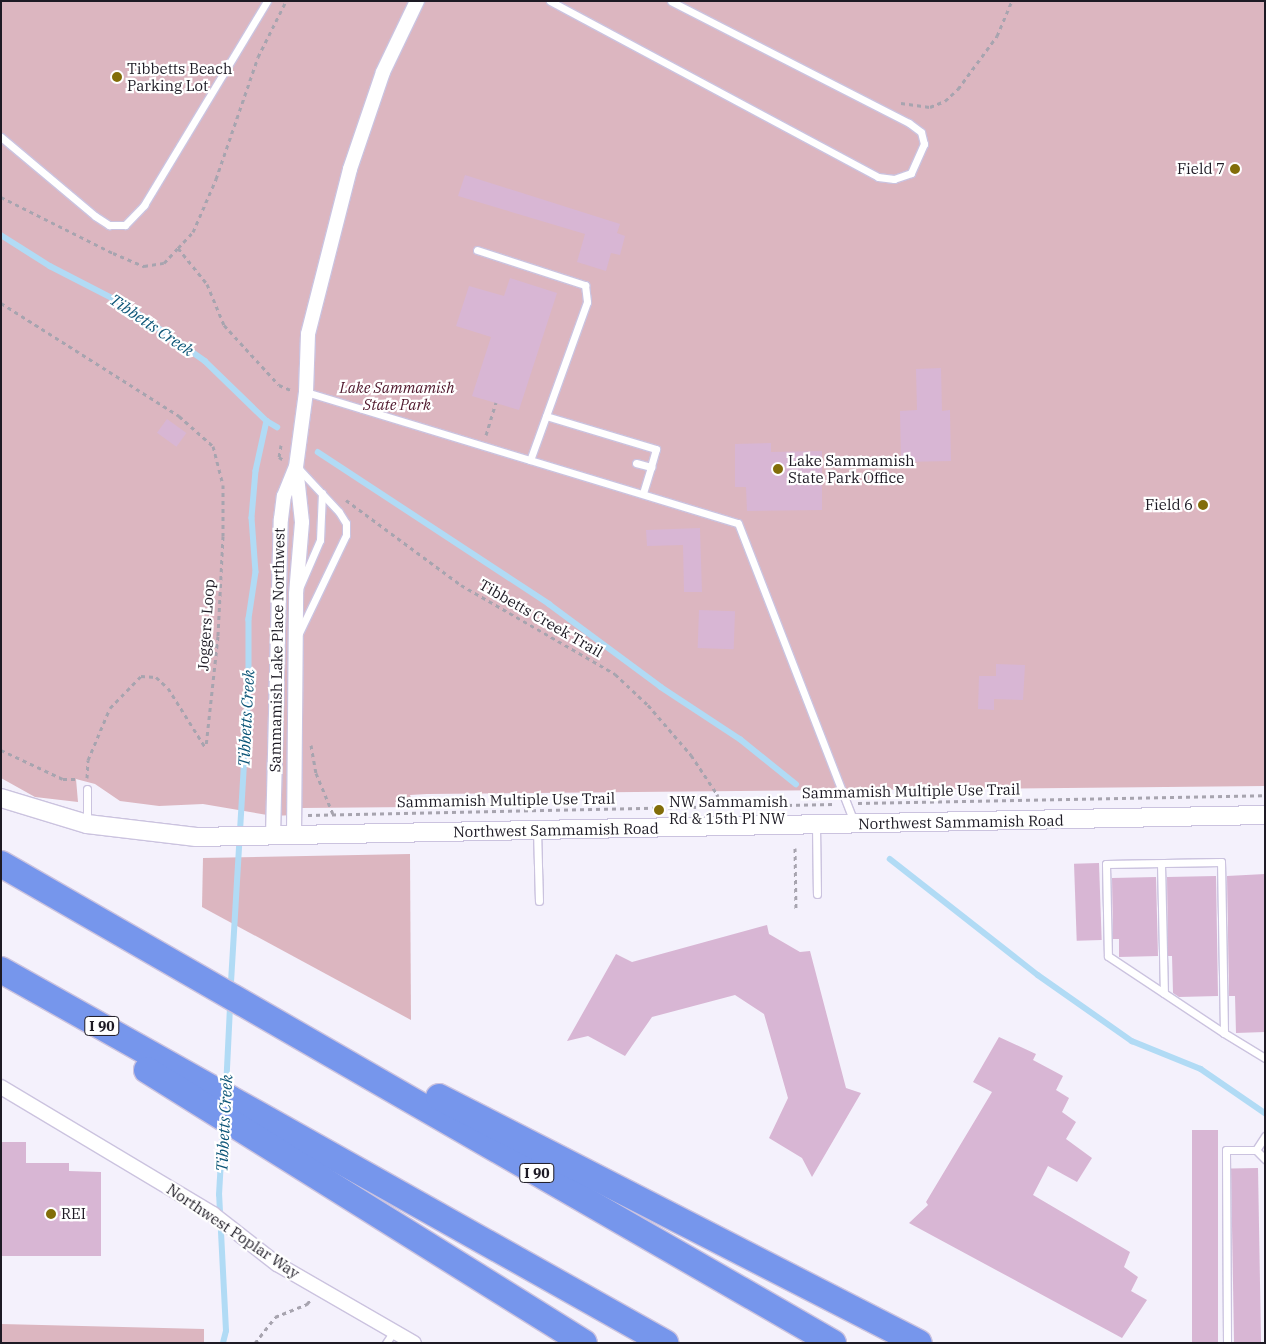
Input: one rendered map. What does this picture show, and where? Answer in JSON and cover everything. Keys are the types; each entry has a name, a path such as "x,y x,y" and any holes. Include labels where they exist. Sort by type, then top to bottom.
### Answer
{"highway":[{"name":"I 90","path":"1,864 833,1343"},
{"name":"I 90","path":"1,970 202,1094"},
{"path":"1,976 237,1115 584,1343"},
{"path":"242,1002 498,1126 757,1262 919,1343"},
{"path":"237,1115 664,1343"},
{"path":"757,1262 901,1343"}],"street":[{"name":"Sammamish Lake Place Northwest","path":"294,836 296,594 302,522 296,467 306,392 311,313 350,169 384,72 417,1"},
{"name":"Sammamish Lake Place Northwest","path":"273,836 281,519 284,496 296,467"},
{"name":"Northwest Sammamish Road","path":"1,798 86,824 152,834 220,837 1265,816"},
{"name":"Northwest Poplar Way","path":"1,1087 213,1214 277,1264 414,1343"}],"lane":[{"path":"1,137 95,216 109,224 125,224 144,205 266,1"},
{"path":"550,1 878,177 894,179 910,173 924,144 921,132 909,122 671,1"},
{"path":"477,250 585,285 587,302 530,460"},
{"path":"306,392 738,523 855,824"},
{"path":"546,416 656,449 643,494"},
{"path":"636,463 651,467"},
{"path":"296,467 322,493 346,523 346,535 296,640"},
{"path":"296,594 312,564 320,540 322,493"},
{"path":"86,824 87,789"},
{"path":"816,825 817,894"},
{"path":"536,830 539,901"},
{"path":"1224,1033 1221,862 1106,864 1108,956 1224,1033 1265,1058"},
{"path":"1161,864 1164,993"},
{"path":"1256,1150 1265,1136"},
{"path":"1226,1343 1226,1150 1256,1150 1265,1159"},
{"path":"386,1343 394,1330"}],"path":[{"path":"1,197 113,253 144,266 164,263 193,232 216,179 258,57 286,1"},
{"path":"894,101 930,107 945,101 958,89 996,36 1012,1"},
{"path":"178,248 207,284 224,325 279,385 294,391 291,400"},
{"name":"Joggers Loop","path":"1,303 179,416 214,446 223,485 223,536 218,636 206,747 168,688 156,677 140,676 110,708 88,760 86,779 63,779 1,750"},
{"path":"483,446 496,403"},
{"path":"279,457 283,438"},
{"name":"Tibbetts Creek Trail","path":"343,497 460,585 615,674 648,705 691,755 717,794 721,806"},
{"path":"315,756 316,773 333,814"},
{"name":"Sammamish Multiple Use Trail","path":"318,815 1265,795"},
{"path":"795,848 796,908"},
{"path":"254,1343 275,1317 308,1304 319,1288"}],"green space":[{"name":"Lake Sammamish State Park","path":"1,1 1265,1 1265,786 427,794 410,795 414,807 301,808 294,815 273,816 203,804 159,806 120,801 95,784 76,779 78,802 35,797 1,778"},
{"path":"410,854 411,1020 202,907 203,858"},
{"path":"1,1324 204,1329 204,1343 1,1343"}],"building":[{"path":"465,175 620,224 617,233 625,236 620,255 611,253 606,271 577,262 585,234 458,196"},
{"path":"510,278 557,293 519,410 472,396 491,337 456,326 469,286 504,296"},
{"path":"941,368 942,411 950,410 951,461 901,462 900,411 917,410 916,369"},
{"path":"167,419 186,433 176,447 157,433"},
{"name":"Lake Sammamish State Park Office","path":"771,443 771,452 822,451 822,510 747,511 746,487 735,487 735,444"},
{"path":"700,528 702,592 684,592 683,545 647,546 646,530"},
{"path":"699,610 735,611 734,649 698,648"},
{"path":"996,664 1025,665 1023,700 994,699 994,710 978,709 979,676 996,676"},
{"path":"1099,863 1102,940 1077,941 1074,864"},
{"path":"1265,874 1265,1032 1236,1033 1235,996 1229,996 1227,876"},
{"path":"1216,876 1218,996 1179,997 1173,993 1172,956 1168,956 1167,877"},
{"path":"1156,877 1158,956 1119,957 1119,939 1113,939 1112,878"},
{"path":"767,925 769,934 800,952 810,951 846,1088 861,1093 812,1177 802,1158 769,1138 788,1098 764,1014 735,995 652,1017 625,1056 588,1036 567,1041 616,954 632,962"},
{"path":"999,1037 1036,1054 1033,1060 1063,1076 1056,1090 1069,1098 1062,1112 1076,1122 1066,1139 1092,1158 1077,1182 1048,1166 1033,1195 1130,1252 1124,1267 1138,1277 1131,1291 1147,1300 1122,1338 909,1223 928,1205 926,1202 992,1092 973,1082"},
{"path":"1192,1130 1218,1130 1218,1343 1192,1343"},
{"name":"REI","path":"1,1142 26,1142 26,1163 69,1163 69,1171 101,1172 101,1256 1,1256"},
{"path":"1231,1168 1258,1168 1261,1343 1234,1343"}],"waterway":[{"name":"Tibbetts Creek","path":"1,235 50,266 126,305 205,361 267,421 256,471 252,518 256,572 249,619 249,688 231,989"},
{"path":"267,421 277,427"},
{"path":"318,452 549,604 661,687 740,739 796,784"},
{"path":"890,859 1038,975 1132,1041 1201,1069 1265,1113"},
{"name":"Tibbetts Creek","path":"226,1089 230,1006"},
{"name":"Tibbetts Creek","path":"223,1125 219,1195 226,1331 223,1343"}],"place":[{"name":"Tibbetts Beach Parking Lot","path":"117,77"},
{"name":"Field 7","path":"1235,169"},
{"name":"Lake Sammamish State Park Office","path":"778,469"},
{"name":"Field 6","path":"1203,505"},
{"name":"NW Sammamish Rd & 15th Pl NW","path":"659,810"},
{"name":"REI","path":"51,1214"}]}
